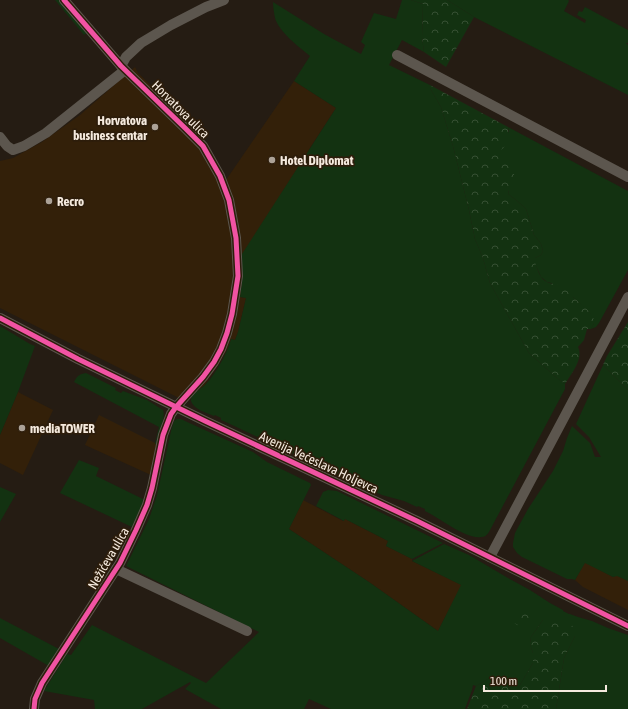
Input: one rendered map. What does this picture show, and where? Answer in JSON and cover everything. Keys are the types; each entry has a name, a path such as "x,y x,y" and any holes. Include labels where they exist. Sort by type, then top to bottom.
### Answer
{"street":[{"name":"Horvatova ulica","path":"64,0 123,68 203,146 220,176 230,200 236,238 238,276 236,294 227,333 214,362 203,377 176,406"},
{"path":"0,137 6,146 13,150 24,146 46,133 123,68 126,57 141,43 176,22 224,0"},
{"path":"397,55 628,177"},
{"path":"490,557 628,297"},
{"name":"Avenija Većeslava Holjevca","path":"0,318 205,421 417,521 628,626"},
{"name":"Nežićeva ulica","path":"34,709 34,699 42,683 116,569 136,530 147,505 165,429 176,406"},
{"name":"Nežićeva ulica","path":"116,569 247,631"}],"shaded area":[{"path":"135,67 138,73 188,121 209,149 226,180 294,81 336,108 310,148 242,270 241,297 246,298 235,340 231,339 230,344 219,364 204,386 194,393 179,398 0,308 0,161 13,158 42,142 80,115"},
{"path":"18,392 53,410 23,475 0,463 0,435"},
{"path":"99,415 157,444 151,475 85,445"},
{"path":"303,500 343,521 345,519 388,541 386,546 412,559 412,561 462,585 438,631 369,582 289,529"},
{"path":"585,562 613,577 617,575 628,581 628,610 583,587 575,580"}],"green space":[{"path":"55,0 60,0 87,33 84,35"},
{"path":"402,0 411,0 423,4 422,37 424,52 402,40 389,65 430,85 430,88 441,107 453,146 475,239 483,258 490,283 529,353 565,384 565,389 489,532 486,536 482,537 475,537 461,532 425,511 425,509 382,495 221,420 221,418 215,415 214,416 197,408 191,401 192,396 205,385 213,375 224,357 231,339 235,340 238,332 246,298 240,297 242,283 242,254 336,108 294,81 310,56 281,29 275,18 273,2 324,34 361,54 365,45 361,42 374,13 396,19"},
{"path":"411,0 447,0 474,17 446,67 424,52 422,37 423,4"},
{"path":"447,0 568,0 569,1 564,11 585,23 586,20 577,15 579,11 582,12 585,7 628,30 628,43 626,43 628,45 628,95 474,17"},
{"path":"430,85 508,127 506,142 499,153 498,158 508,165 513,171 515,184 509,190 508,194 526,209 534,235 541,244 543,251 541,255 535,258 540,276 549,283 560,285 571,291 573,297 590,312 594,320 594,324 591,329 587,329 584,340 578,347 578,361 565,384 529,353 490,283 483,258 475,239 453,146 441,107 430,88"},
{"path":"508,127 628,191 628,270 596,327 591,329 594,323 590,313 573,297 541,277 535,264 535,258 541,255 543,251 541,244 534,235 526,209 508,194 509,190 497,158 498,152 509,131"},
{"path":"628,322 628,390 603,365"},
{"path":"0,326 35,346 0,435"},
{"path":"603,365 628,390 628,581 617,576 613,577 585,563 575,580 567,579 522,557 513,547 515,533 528,509 553,471 563,451 572,426 590,443 595,457 601,457 589,437 576,424"},
{"path":"86,373 116,388 115,390 121,393 123,391 147,400 163,410 163,422 157,444 155,444 159,427 74,382 78,376"},
{"path":"181,419 253,452 267,462 310,483 311,485 289,529 369,582 438,631 461,585 412,561 444,544 469,555 569,614 628,635 628,709 556,709 564,658 575,636 543,620 531,637 530,644 533,653 533,663 516,692 513,692 499,679 488,679 476,686 473,685 465,709 331,709 309,699 304,709 221,709 185,689 191,683 190,682 142,709 95,709 94,700 44,691 67,654 71,655 92,625 206,683 259,632 126,566 149,519 157,495 171,431 174,421"},
{"path":"79,460 99,468 96,476 145,500 134,528 60,493"},
{"path":"0,487 16,494 0,522"},
{"path":"328,490 337,491 443,543 412,559 386,546 388,541 345,519 344,521 316,506 323,492"},
{"path":"524,607 531,611 534,616 531,624 521,626 512,620 516,612"},
{"path":"0,618 59,649 49,666 0,638"},
{"path":"548,618 556,618 569,622 574,628 575,636 564,658 556,709 467,709 476,686 488,679 498,679 513,692 516,692 533,663 533,653 530,644 531,637 543,620"}],"cycle path":[{"path":"34,709 35,699 42,683 120,563 136,530 147,505 163,435 171,414 203,377 221,349 232,314 238,276 236,238 229,200 220,176 203,146 121,66 64,0"},
{"path":"0,318 78,359 417,521 628,626"}],"place":[{"name":"Horvatova business centar","path":"155,127"},
{"name":"Hotel Diplomat","path":"272,160"},
{"name":"Recro","path":"49,201"},
{"name":"mediaTOWER","path":"22,428"}]}
